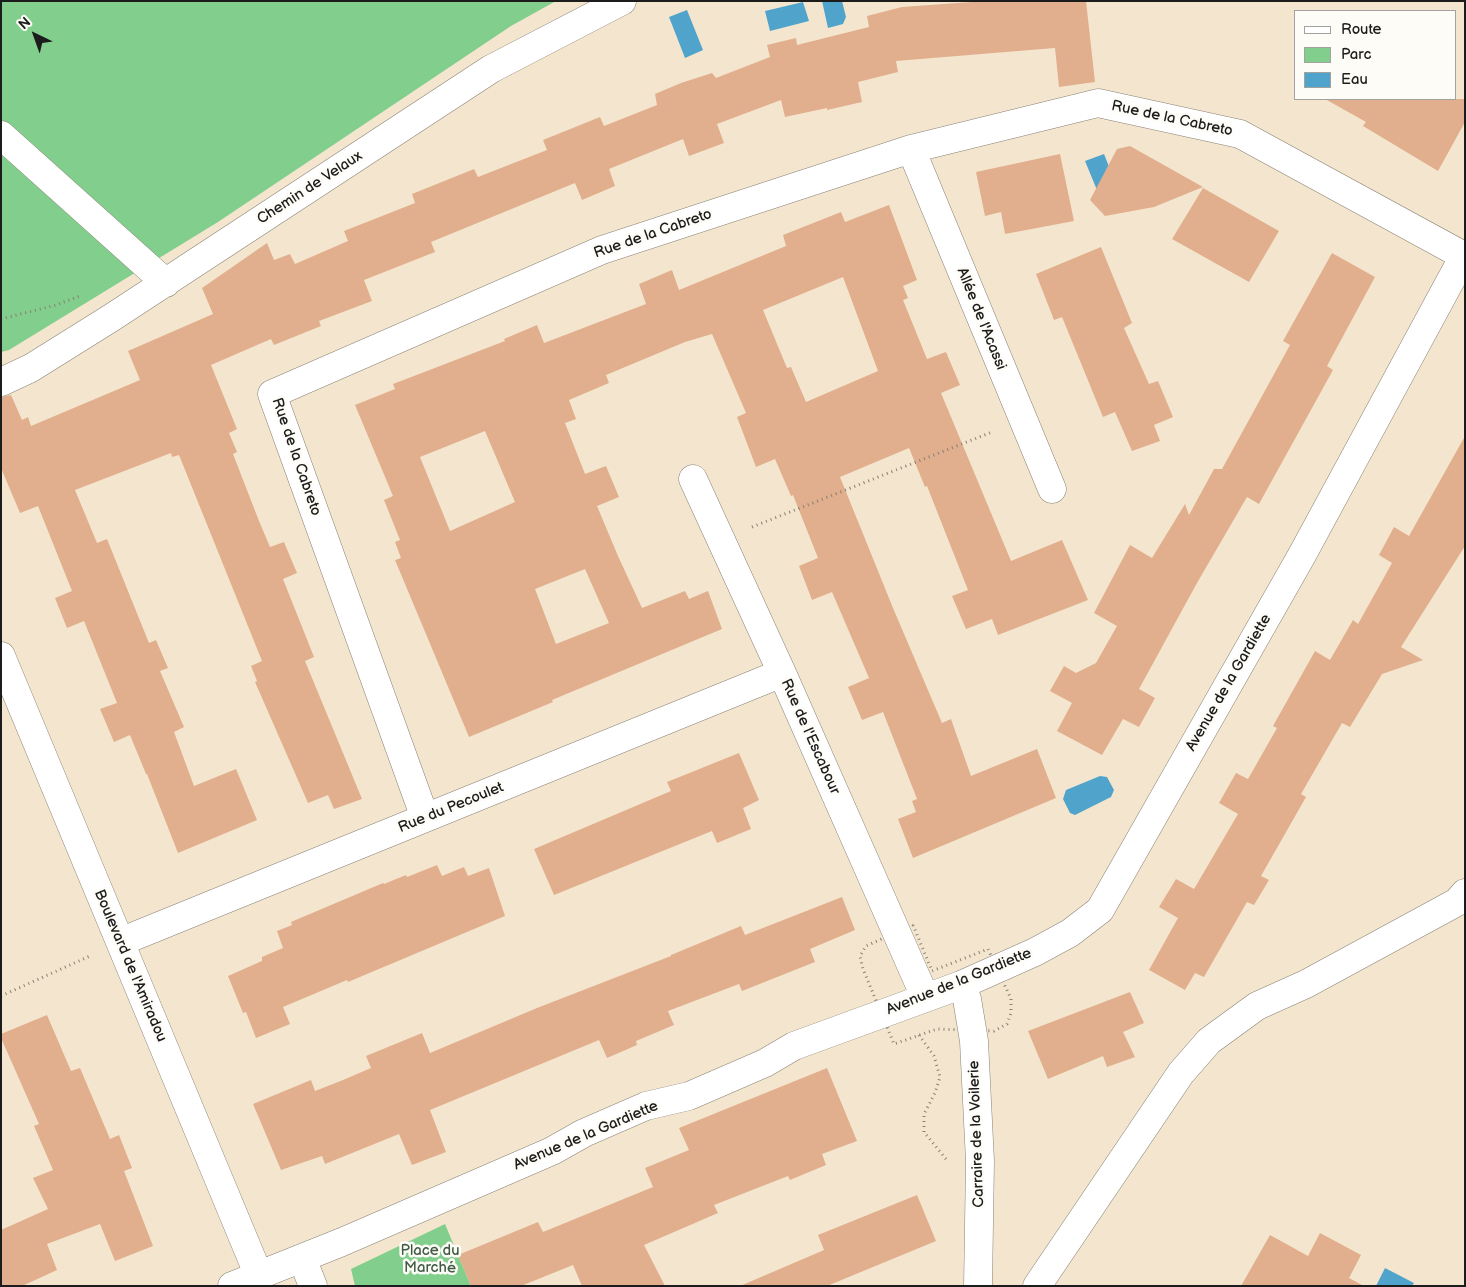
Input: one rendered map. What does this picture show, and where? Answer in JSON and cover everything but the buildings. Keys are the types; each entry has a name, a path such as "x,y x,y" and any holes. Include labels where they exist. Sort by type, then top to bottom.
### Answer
{"street":[{"name":"Chemin de Velaux","path":"1,382 31,368 166,283 491,69 622,1"},
{"name":"Rue de la Cabreto","path":"425,818 272,394 602,250 911,149 1098,103 1240,134 1464,255"},
{"path":"1,135 166,283"},
{"name":"Allée de l'Acassi","path":"911,149 1052,490"},
{"name":"Avenue de la Gardiette","path":"232,1286 552,1151 584,1133 646,1106 689,1096 765,1063 794,1046 961,985 1070,934 1100,910 1302,555 1464,255"},
{"name":"Rue de l'Escabour","path":"693,479 782,673 925,997"},
{"name":"Boulevard de l'Amiradou","path":"1,656 258,1276"},
{"name":"Rue du Pecoulet","path":"120,942 782,673"},
{"path":"1037,1286 1181,1073 1209,1041 1257,1006 1306,984 1457,902 1465,893"},
{"name":"Carraire de la Voilerie","path":"961,985 967,999 974,1041 980,1161 978,1286"},
{"path":"302,1258 314,1286"}],"path":[{"path":"1,319 56,306 82,295"},
{"path":"721,540 1023,419"},
{"path":"1,996 120,942"}],"green space":[{"path":"1,1 556,1 511,26 218,222 9,350 1,352"},
{"name":"Place du Marché","path":"445,1224 471,1286 355,1286 351,1269"}],"water":[{"path":"822,1 842,1 846,17 843,24 828,28"},
{"path":"803,2 809,21 770,31 765,11"},
{"path":"687,10 703,50 685,58 669,17"},
{"path":"1104,154 1112,174 1104,207 1085,161"},
{"path":"1100,776 1107,777 1114,790 1111,797 1075,815 1070,813 1063,799 1066,790"},
{"path":"1385,1268 1414,1283 1412,1286 1376,1286"}]}
